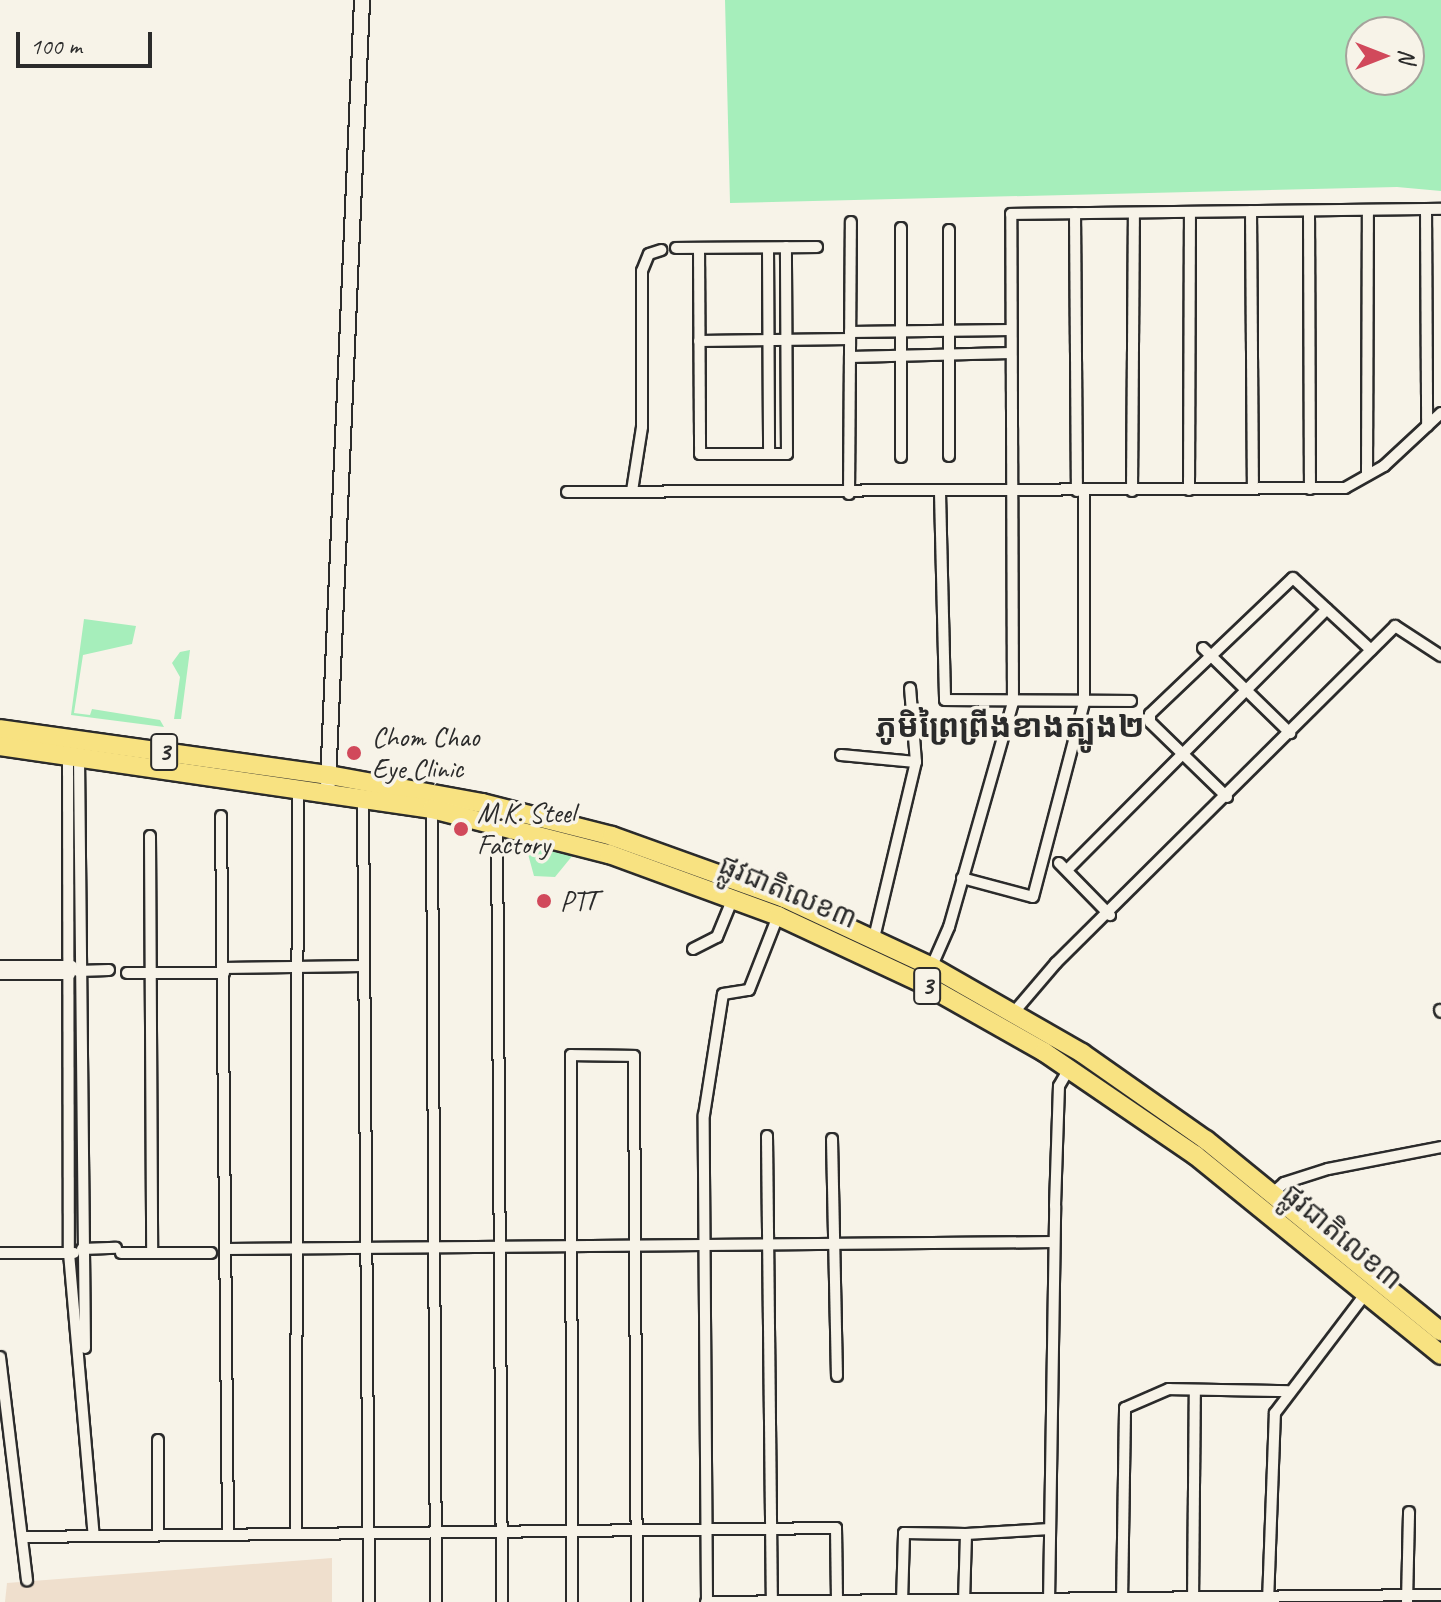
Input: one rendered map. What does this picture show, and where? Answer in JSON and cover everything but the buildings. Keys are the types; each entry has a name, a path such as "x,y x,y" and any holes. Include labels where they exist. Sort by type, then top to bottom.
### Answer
{"highway":[{"name":"ផ្លូវជាតិលេខ៣","path":"0,729 300,780"},
{"name":"ផ្លូវជាតិលេខ៣","path":"0,746 482,803 612,836 741,880 874,938 1015,1011 1192,1130 1441,1332"},
{"name":"ផ្លូវជាតិលេខ៣","path":"328,783 363,797 497,824 609,854 778,916 924,984 1069,1069 1195,1155 1441,1355"}],"street":[{"path":"328,783 362,0"},
{"path":"1426,209 1427,426"},
{"path":"924,984 962,878 1013,703 1009,492 1011,214 1441,209"},
{"path":"1367,475 1368,210"},
{"path":"1251,211 1253,489"},
{"path":"1309,211 1310,489"},
{"path":"1189,490 1190,212"},
{"path":"962,878 1033,897 1084,702 1075,213"},
{"path":"1132,491 1134,213"},
{"path":"849,494 851,222"},
{"path":"901,228 901,457"},
{"path":"949,230 949,456"},
{"path":"699,248 700,454 787,454 786,247"},
{"path":"676,248 817,247"},
{"path":"768,248 769,454"},
{"path":"632,491 642,427 642,271 649,254 661,250"},
{"path":"699,341 787,340 901,331 1011,330"},
{"path":"850,357 1011,353"},
{"path":"567,492 849,494 1345,488 1367,475 1441,413"},
{"path":"940,493 941,689 945,700 957,704 1131,701"},
{"path":"1227,797 1148,718 1293,578 1371,650"},
{"path":"1110,915 1063,866 1327,609"},
{"path":"1015,1011 1056,963 1110,915 1399,625 1441,656"},
{"path":"1203,648 1290,733"},
{"path":"874,938 916,762 910,688"},
{"path":"841,755 916,762"},
{"path":"74,756 69,1249 94,1536"},
{"path":"296,1533 295,966 300,780"},
{"path":"363,797 369,1602"},
{"path":"432,809 436,1602"},
{"path":"221,816 228,1534"},
{"path":"497,824 502,1602"},
{"path":"150,836 152,1252"},
{"path":"693,949 717,937 733,898"},
{"path":"778,916 749,990 723,994 704,1115 706,1602 1407,1599 1441,1595"},
{"path":"0,966 109,970"},
{"path":"127,973 363,966"},
{"path":"0,974 73,970"},
{"path":"73,970 87,1434"},
{"path":"572,1602 571,1055 634,1056 637,1602"},
{"path":"1049,1600 1059,1086 1069,1069"},
{"path":"767,1136 772,1602"},
{"path":"832,1139 837,1376"},
{"path":"1273,1193 1284,1183 1328,1169 1441,1147"},
{"path":"226,1249 768,1248 1054,1242"},
{"path":"0,1247 211,1253"},
{"path":"0,1253 69,1249"},
{"path":"1268,1599 1272,1428 1287,1391 1366,1293"},
{"path":"0,1357 27,1580"},
{"path":"1122,1600 1125,1408 1169,1389 1287,1391"},
{"path":"1193,1600 1195,1390"},
{"path":"158,1440 158,1535"},
{"path":"1407,1599 1409,1512"},
{"path":"22,1537 836,1528 837,1601"},
{"path":"902,1601 904,1533 966,1534 1050,1529"},
{"path":"964,1601 966,1534"}],"shaded area":[{"path":"332,1558 332,1602 5,1602 7,1583"}],"green space":[{"path":"725,0 1441,0 1441,191 1397,187 730,203"},
{"path":"84,619 136,626 132,644 83,655 74,713 90,715 92,709 160,720 164,727 71,715"},
{"path":"190,650 181,719 174,719 180,677 172,663 180,652"},
{"path":"525,843 573,855 555,877 534,876"}],"place":[{"name":"Chom Chao Eye Clinic","path":"354,753"},
{"name":"M.K. Steel Factory","path":"461,829"},
{"name":"PTT","path":"544,901"}],"district":[{"name":"ភូមិព្រៃព្រីងខាងត្បូង២","path":"1010,727"}]}
